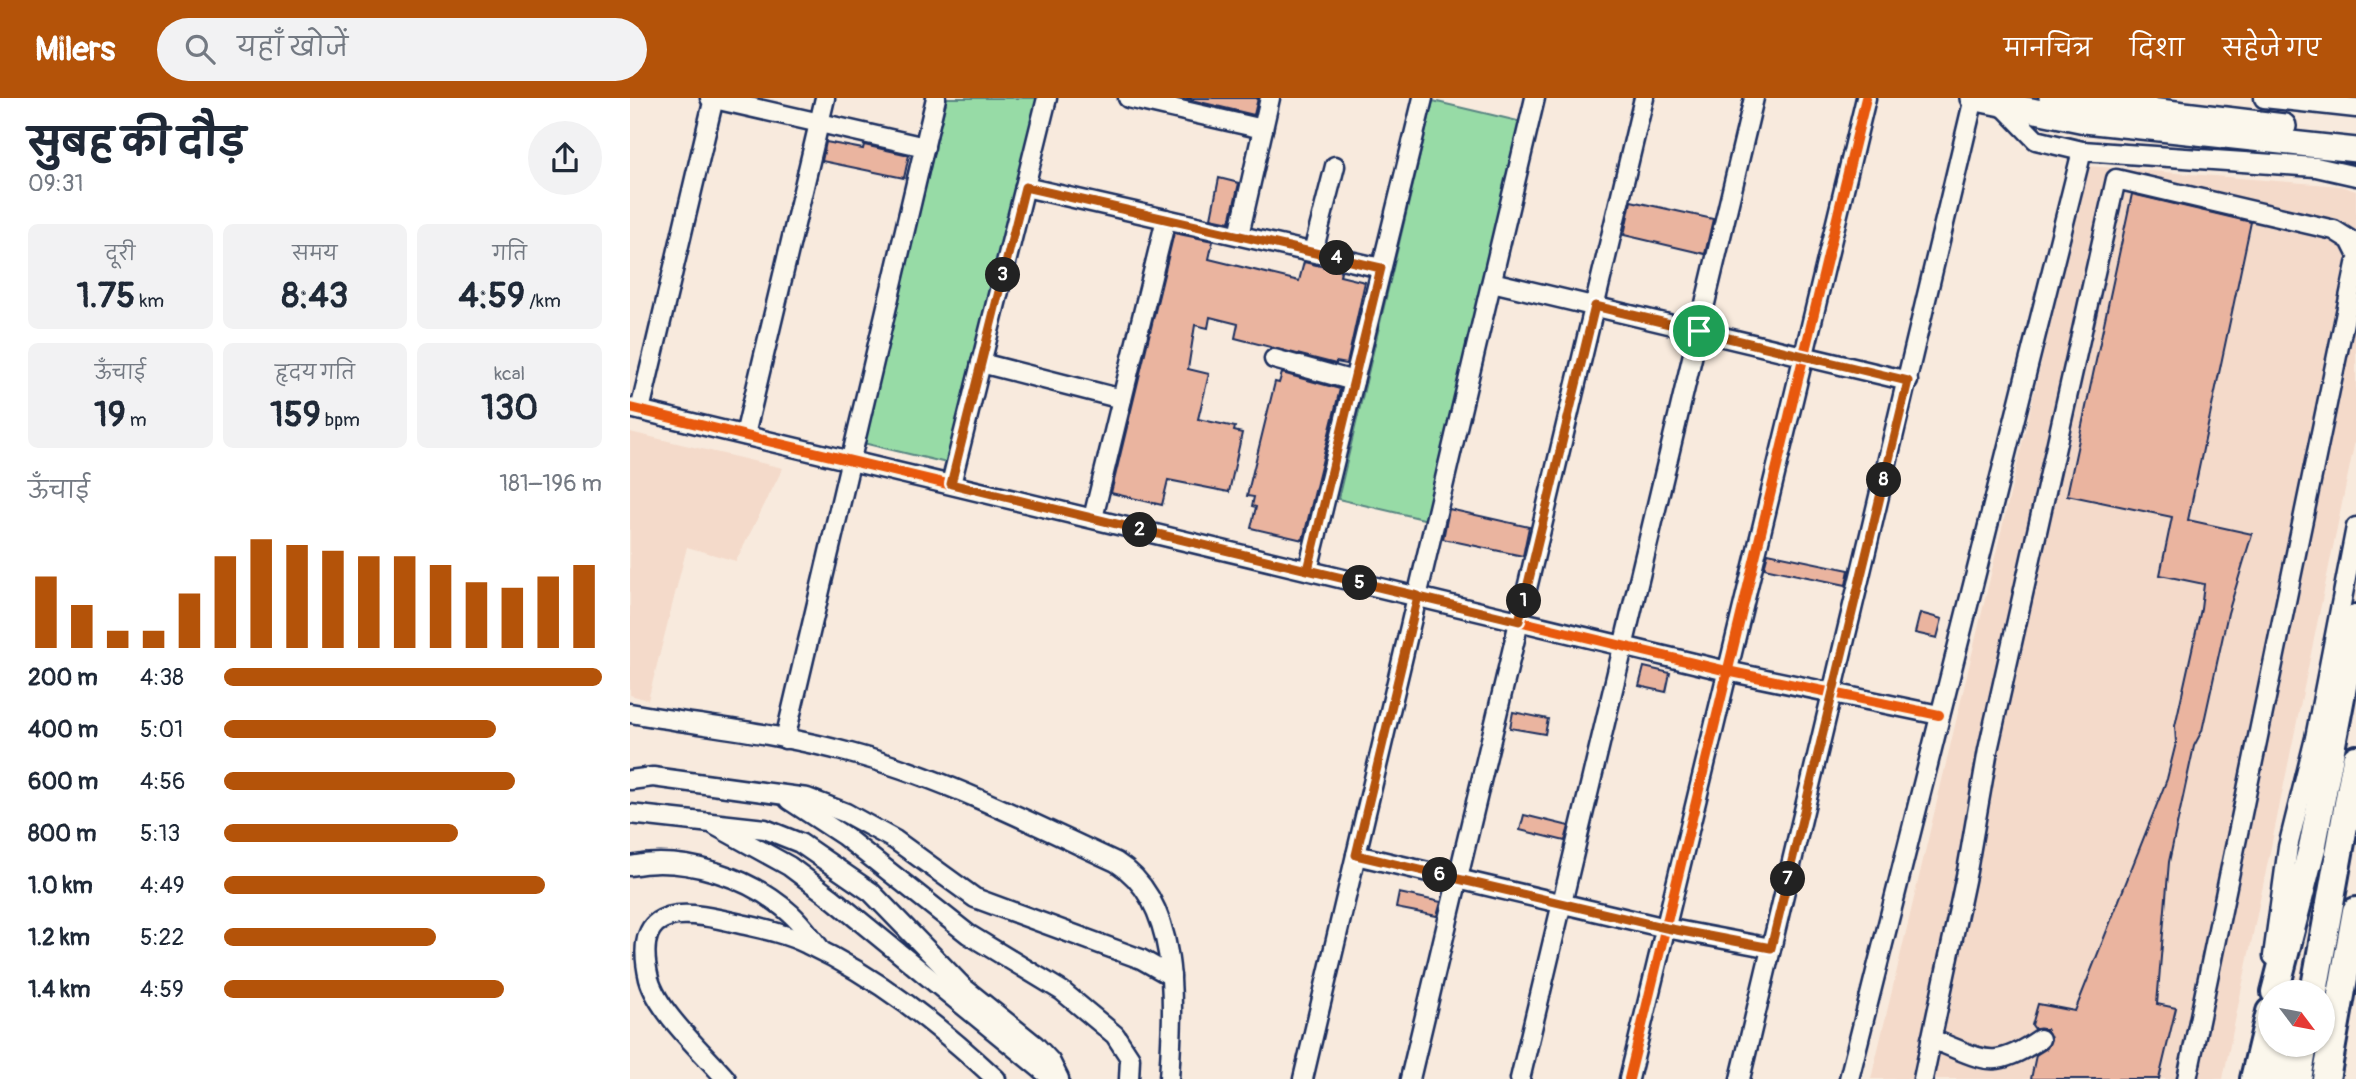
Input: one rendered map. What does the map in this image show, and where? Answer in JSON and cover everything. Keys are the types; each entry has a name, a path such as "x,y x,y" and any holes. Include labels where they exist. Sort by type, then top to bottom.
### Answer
{"highway":[{"path":"2278,980 2313,844 2356,618"},
{"path":"2316,980 2356,759"},
{"path":"2304,980 2341,836"},
{"path":"2326,1079 2356,911"},
{"path":"2343,1079 2356,960"},
{"path":"2254,1079 2259,1057"},
{"path":"2278,1079 2284,1057"},
{"path":"2298,1079 2302,1057"}],"main road":[{"path":"2051,98 2123,109 2356,134"},
{"path":"1973,99 2085,121 2356,150"}],"street":[{"path":"925,147 712,98 635,409 1727,671 1939,715"},
{"path":"745,435 825,98"},
{"path":"785,739 936,98"},
{"path":"951,484 1047,98"},
{"path":"1128,98 1263,129"},
{"path":"1239,235 1270,98"},
{"path":"1308,570 1423,98"},
{"path":"1303,1079 1535,98"},
{"path":"1410,1079 1644,98"},
{"path":"1520,1079 1754,98"},
{"path":"1629,1079 1866,98"},
{"path":"2264,98 2356,108"},
{"path":"1740,1079 1973,99"},
{"path":"2004,107 2023,130 2036,140 2082,151 2316,167 2356,176"},
{"path":"1849,1079 2082,151"},
{"path":"1313,252 1335,166"},
{"path":"1923,1079 1988,750 2116,179 2334,230 2350,240 2356,252"},
{"path":"1025,187 1381,268"},
{"path":"1093,519 1166,219"},
{"path":"2187,1079 2356,264"},
{"path":"1492,282 1908,381"},
{"path":"1274,359 1354,381"},
{"path":"981,363 1122,399"},
{"path":"2270,980 2288,847 2315,737 2356,527"},
{"path":"630,713 851,753 967,794 1116,862 1134,873 1152,899 1171,976 1170,1079"},
{"path":"630,780 653,777 807,798 846,813 895,839 975,898 1141,959 1171,976"},
{"path":"781,795 844,836 968,934 1062,991 1115,1035 1130,1058 1129,1079"},
{"path":"630,814 765,829 800,843 872,892 964,988 1035,1045 1050,1061 1059,1079"},
{"path":"707,821 789,866 1053,1079"},
{"path":"1356,855 1666,928 1771,948"},
{"path":"630,866 649,862 697,867 735,879 769,897 792,915 823,952"},
{"path":"726,1079 661,1004 649,980 645,951 650,931 663,916 676,912 696,913 804,942 858,970 931,1022 996,1079"},
{"path":"1931,1039 1990,1061 2005,1060 2040,1039"}],"shaded area":[{"path":"2088,166 2341,186 2356,191 2356,436 2223,1079 1871,1079"},
{"path":"630,432 783,468 736,561 687,547 648,700 630,695"}],"green space":[{"path":"947,98 1041,98 951,464 863,443"},
{"path":"1433,101 1522,122 1428,520 1338,499"}],"building":[{"path":"1183,98 1258,98 1254,115"},
{"path":"826,142 863,149 864,145 909,155 904,178 822,161"},
{"path":"1219,178 1239,183 1230,222 1211,218"},
{"path":"2132,194 2251,222 2188,520 2252,534 2228,613 2202,731 2194,746 2169,862 2157,1004 2176,1008 2159,1079 2031,1079 2036,1055 2047,1048 2051,1039 2046,1029 2035,1029 2032,1025 2038,1004 2075,1011 2167,779 2176,743 2175,726 2204,584 2160,575 2172,517 2067,495"},
{"path":"1631,201 1713,219 1705,254 1624,235"},
{"path":"1174,233 1213,241 1209,259 1299,281 1304,262 1341,271 1340,276 1365,282 1347,364 1336,364 1235,338 1238,324 1210,317 1208,328 1195,325 1188,369 1209,374 1198,419 1235,427 1234,431 1242,433 1229,492 1168,480 1162,505 1111,493"},
{"path":"1282,373 1340,389 1303,540 1251,528 1256,507 1252,506 1254,497 1247,496 1275,382 1279,383"},
{"path":"1449,509 1529,527 1523,556 1443,539"},
{"path":"1768,553 1849,570 1846,585 1764,568"},
{"path":"1920,613 1942,619 1937,638 1915,633"},
{"path":"1644,667 1670,673 1666,692 1639,686"},
{"path":"1513,712 1548,719 1545,734 1510,728"},
{"path":"1524,815 1569,826 1565,841 1520,830"},
{"path":"1399,893 1441,902 1437,916 1396,908"}],"cycle path":[{"path":"1629,1079 1866,98"},
{"path":"630,408 1727,671 1939,715"}],"route":[{"path":"1699,331 1595,306 1519,621 1308,570 951,484 1025,187 1381,268 1308,570 1418,596 1356,855 1666,928 1771,948 1908,381 1699,331"}]}
